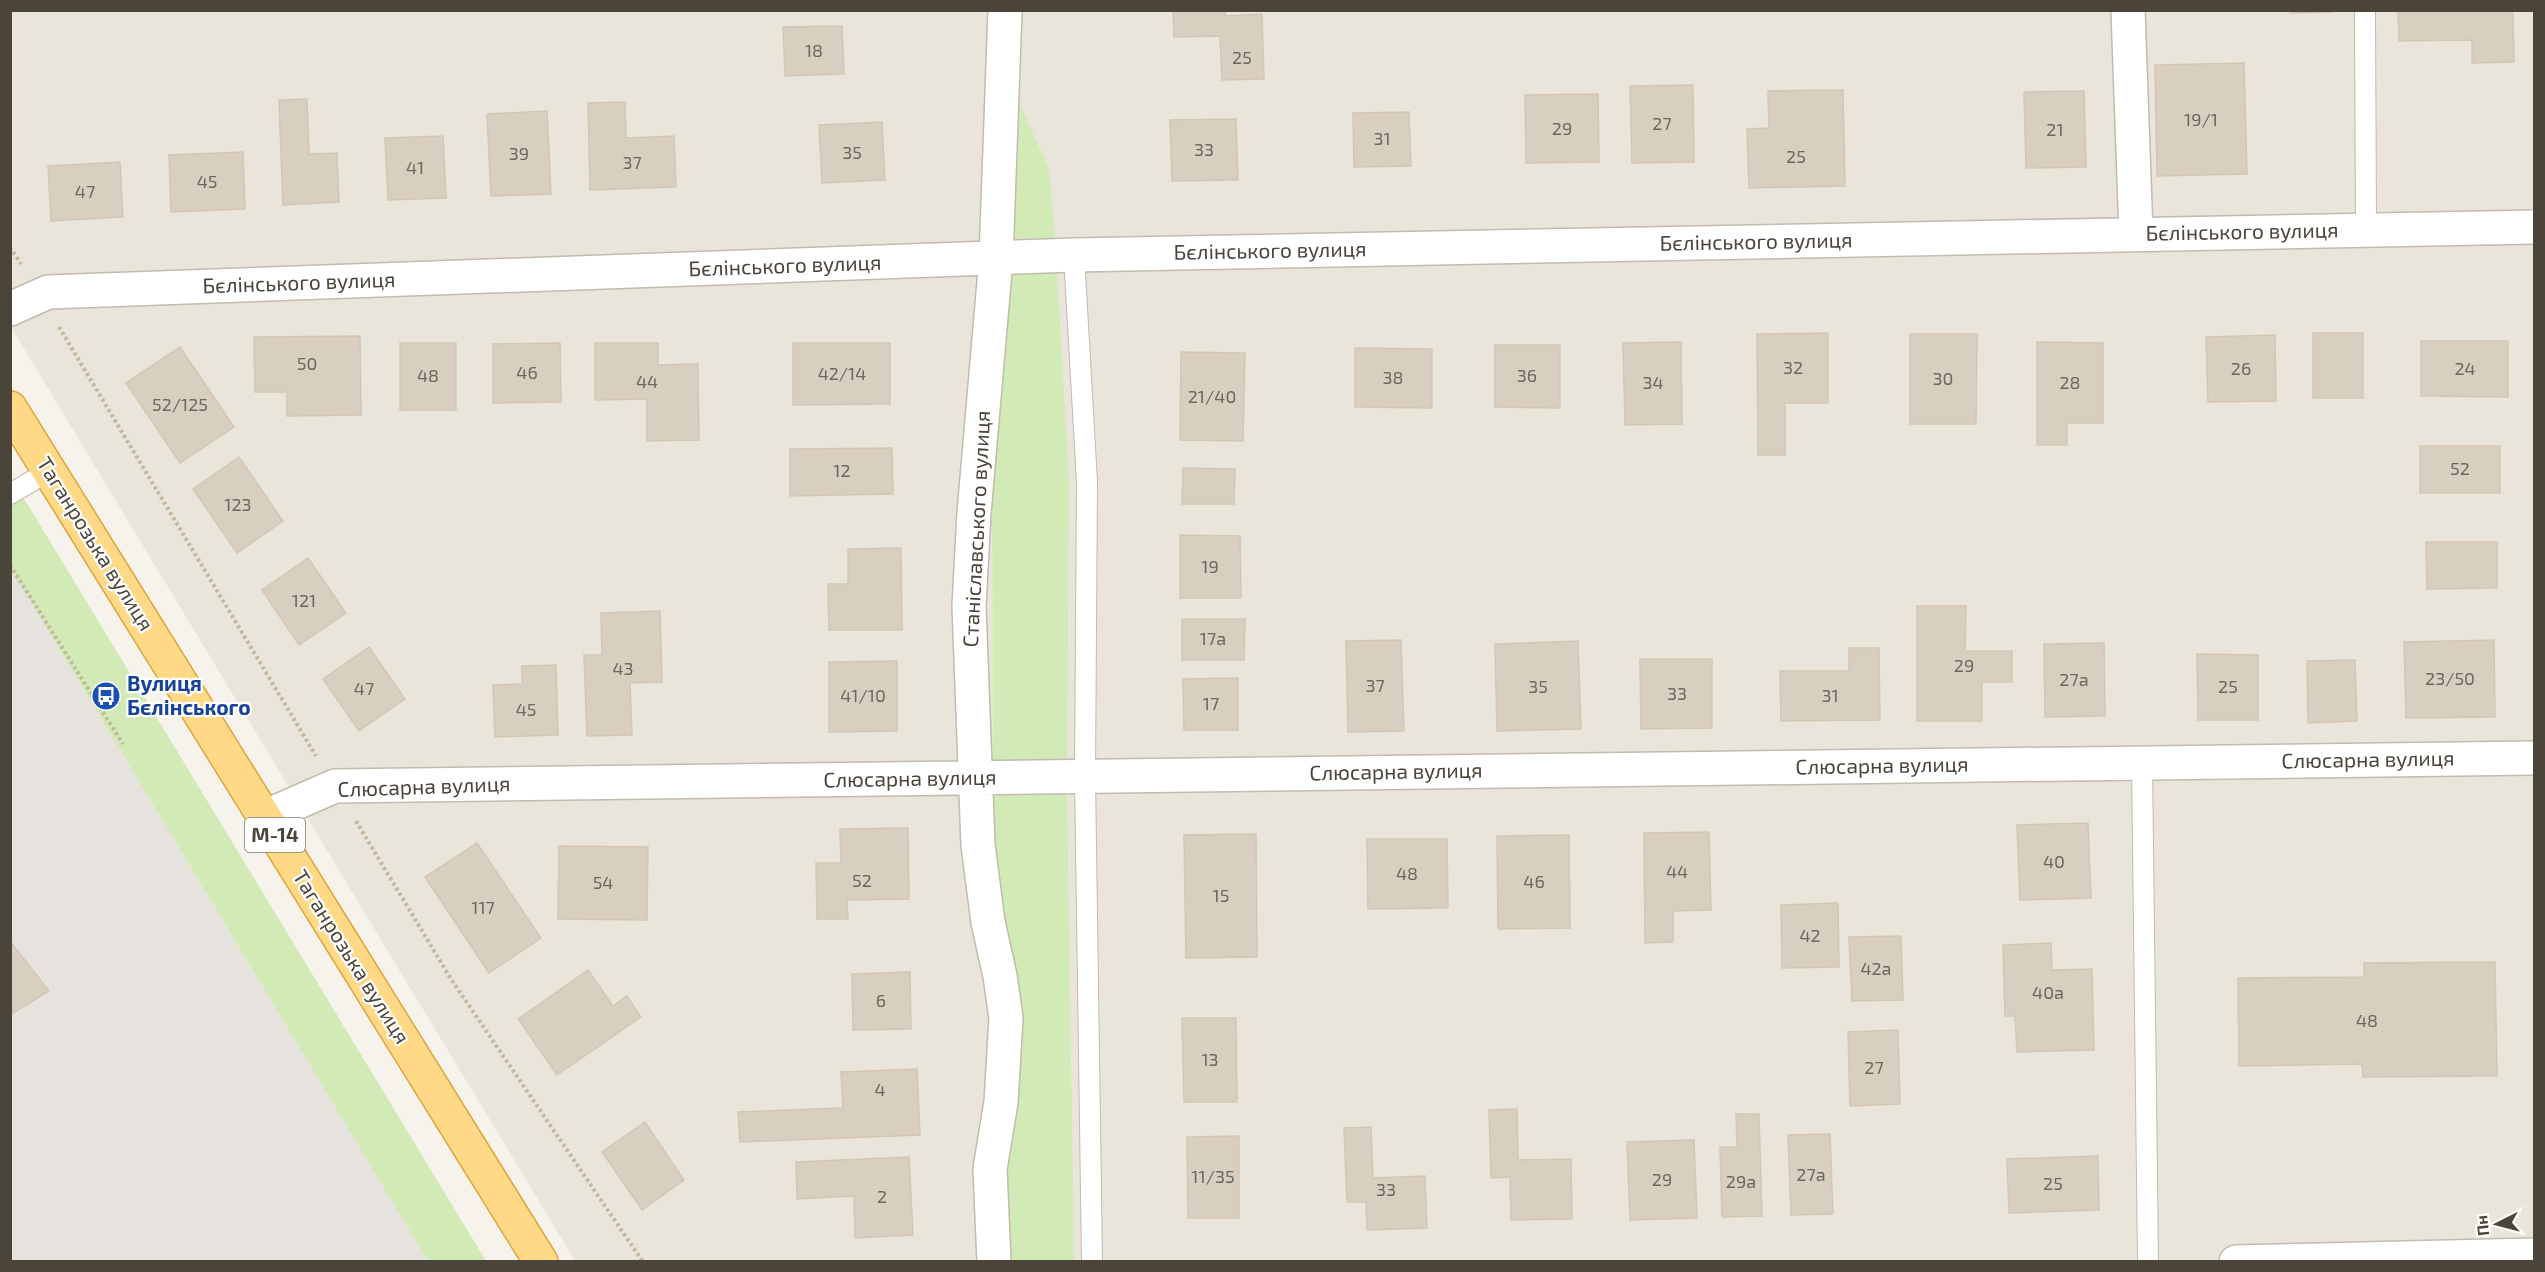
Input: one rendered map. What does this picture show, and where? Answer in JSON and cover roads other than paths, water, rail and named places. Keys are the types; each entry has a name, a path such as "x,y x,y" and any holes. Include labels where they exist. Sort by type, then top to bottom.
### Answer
{"highway":[{"name":"Таганрозька вулиця","path":"10,408 541,1262"}],"street":[{"name":"Станіславського вулиця","path":"994,1262 990,1169 1001,1102 1006,1018 1000,976 988,922 978,844 969,606 974,513 996,259 1005,10"},
{"path":"2128,10 2136,234"},
{"name":"Бєлінського вулиця","path":"10,309 48,292 1074,255 2535,227"},
{"name":"Слюсарна вулиця","path":"264,817 335,786 2535,758"},
{"path":"2236,1262 2535,1255"}],"lane":[{"path":"2365,10 2366,229"},
{"path":"1074,255 1087,482 1085,776 1092,1262"},
{"path":"10,494 49,471"},
{"path":"2142,763 2148,1262"}],"place":[{"name":"Вулиця Бєлінського","path":"106,696"}]}
